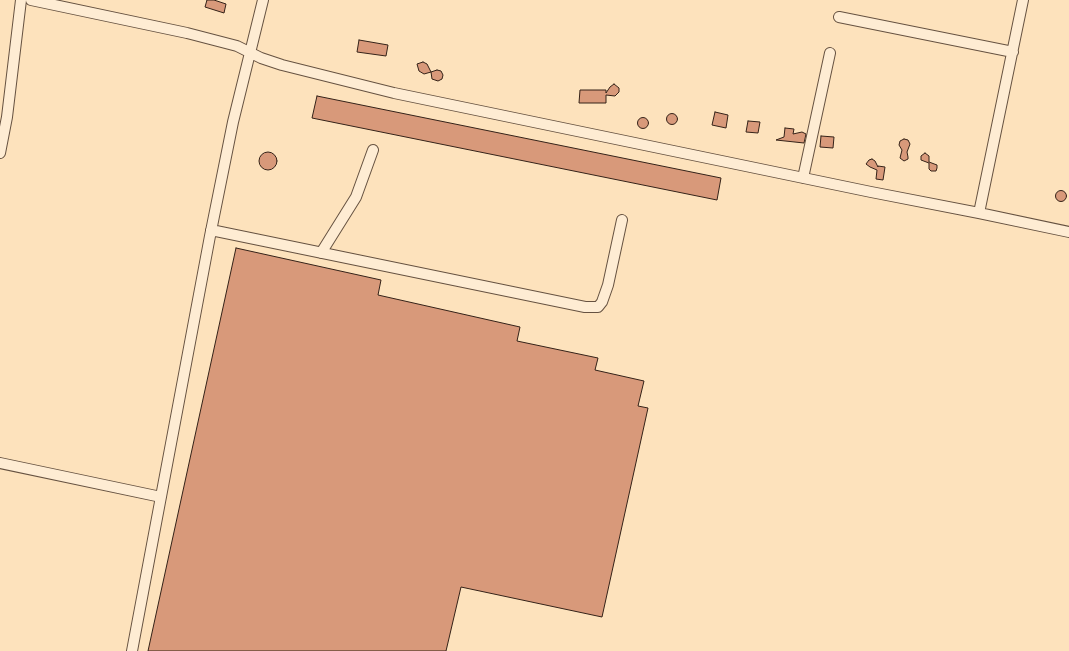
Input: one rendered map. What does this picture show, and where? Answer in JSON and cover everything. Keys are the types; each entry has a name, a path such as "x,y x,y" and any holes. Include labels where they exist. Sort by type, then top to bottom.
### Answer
{"street":[{"path":"0,153 7,118 21,0"},
{"path":"31,0 194,35 237,46 261,58 282,65 394,93 871,192 979,212 1069,232"},
{"path":"132,651 211,230 233,122 263,0"},
{"path":"979,212 1023,0"},
{"path":"838,17 1013,52"},
{"path":"803,178 830,53"},
{"path":"321,253 356,198 373,150"},
{"path":"211,230 577,305 598,307 602,302 608,285 622,220"},
{"path":"0,463 161,497"}],"building":[{"path":"207,0 214,0 226,4 224,13 205,7"},
{"path":"359,40 388,45 386,56 357,52"},
{"path":"423,62 427,64 431,72 424,74 419,71 417,64"},
{"path":"437,70 441,71 443,75 442,79 438,81 432,79 431,72"},
{"path":"614,84 619,88 619,92 615,96 606,95 606,103 579,103 580,90 606,90 606,93"},
{"path":"317,96 721,178 717,200 312,118"},
{"path":"715,112 728,115 726,128 712,125"},
{"path":"672,113 676,115 678,119 676,123 672,125 668,123 666,119 668,115"},
{"path":"643,117 647,119 649,123 647,127 643,129 639,127 637,123 639,119"},
{"path":"748,121 760,122 758,133 746,132"},
{"path":"785,128 794,129 793,134 802,132 806,134 804,143 776,140 784,137"},
{"path":"821,136 834,137 833,148 820,147"},
{"path":"904,139 908,140 910,144 907,152 908,159 904,161 900,158 902,150 899,145 900,141"},
{"path":"268,152 274,155 277,161 274,167 268,170 262,167 259,161 262,155"},
{"path":"925,153 929,156 929,162 937,165 936,171 931,171 929,169 929,163 921,160 921,156"},
{"path":"872,159 878,167 885,167 883,180 876,179 877,170 866,164"},
{"path":"1061,190 1065,192 1067,196 1065,200 1061,202 1057,200 1055,196 1057,192"},
{"path":"236,248 381,280 378,295 520,327 517,341 598,358 595,370 644,381 638,406 648,408 602,617 461,587 446,651 148,651"}]}
